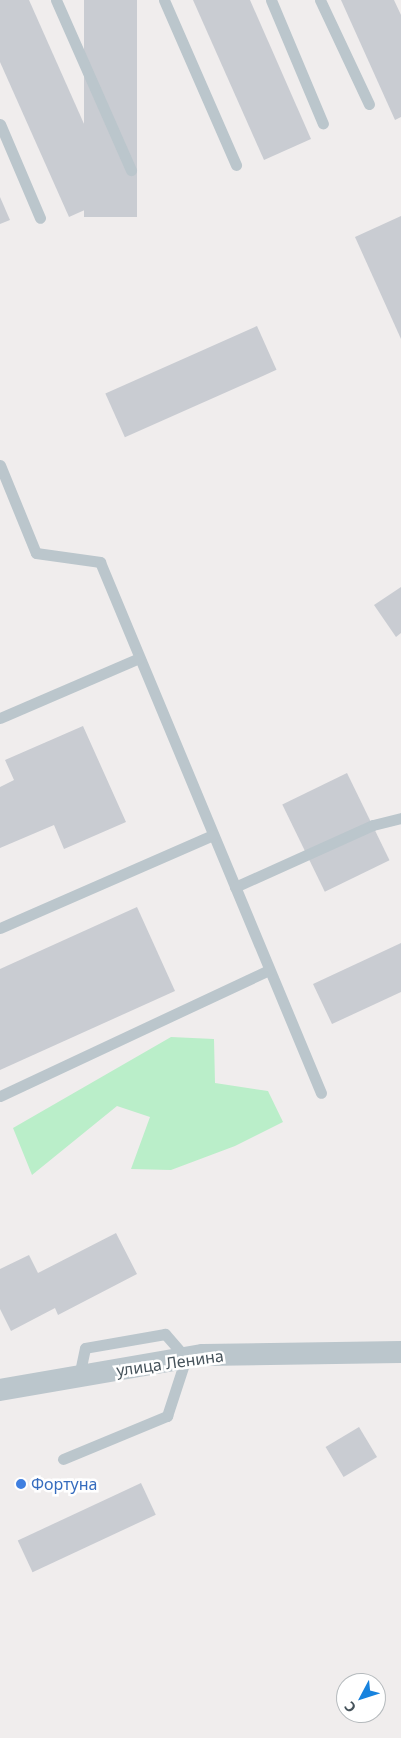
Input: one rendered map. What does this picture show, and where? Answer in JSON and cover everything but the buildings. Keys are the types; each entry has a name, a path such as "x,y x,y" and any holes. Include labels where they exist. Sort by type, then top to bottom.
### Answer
{"street":[{"path":"378,1353 401,1336"},
{"name":"улица Ленина","path":"0,1390 186,1358 401,1352"}],"lane":[{"path":"56,0 131,170"},
{"path":"164,0 236,165"},
{"path":"271,0 323,124"},
{"path":"320,0 369,104"},
{"path":"0,124 40,218"},
{"path":"0,465 36,553 100,562 321,1093"},
{"path":"0,718 139,658"},
{"path":"235,887 374,825 401,818"},
{"path":"0,928 213,835"},
{"path":"0,1096 269,970"},
{"path":"63,1459 167,1416 186,1358"}],"green space":[{"path":"171,1037 214,1039 215,1083 268,1091 283,1122 235,1146 171,1170 131,1169 150,1117 117,1106 32,1175 13,1128"}],"place":[{"name":"Фортуна","path":"21,1484"}]}
